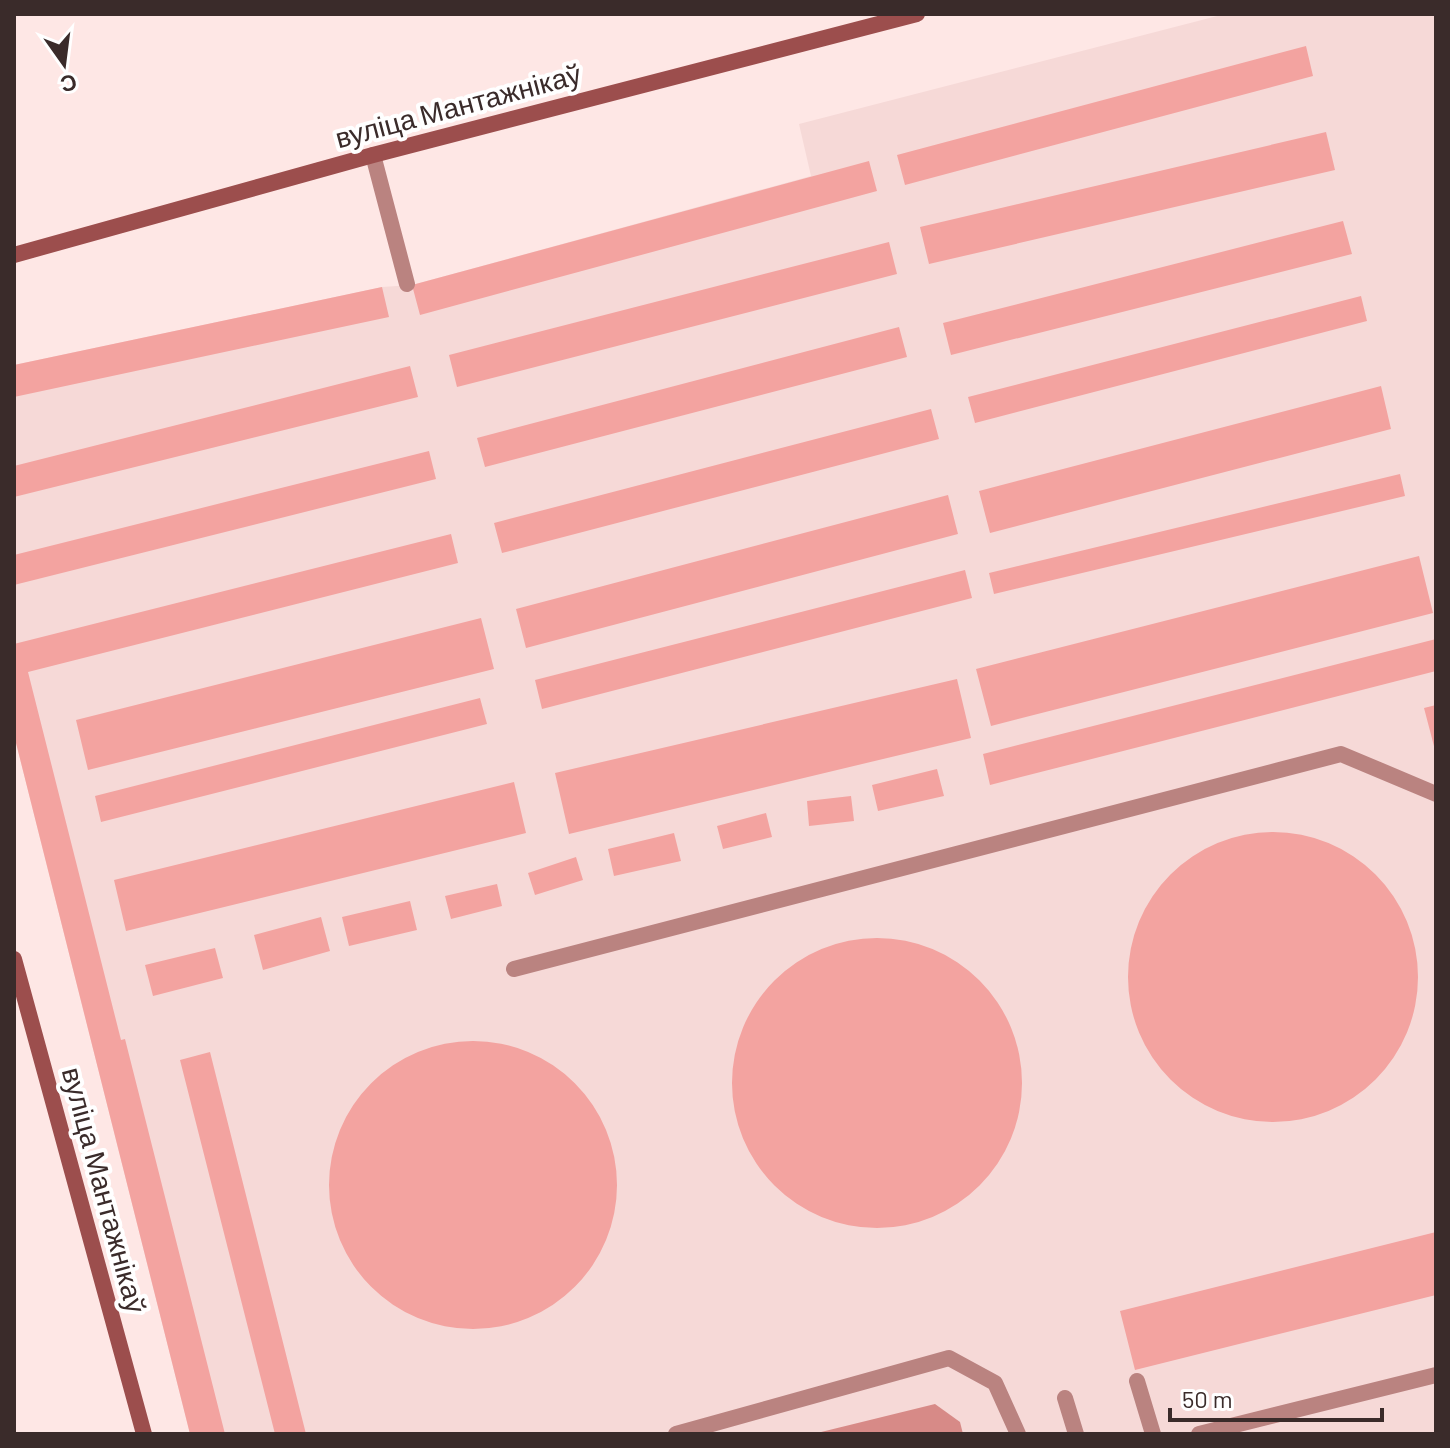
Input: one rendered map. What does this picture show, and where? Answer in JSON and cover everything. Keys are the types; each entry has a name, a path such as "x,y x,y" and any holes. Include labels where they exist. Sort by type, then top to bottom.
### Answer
{"street":[{"name":"вуліца Мантажнікаў","path":"14,255 373,155 917,14"},
{"name":"вуліца Мантажнікаў","path":"14,959 144,1434"}],"lane":[{"path":"373,155 407,284"},
{"path":"514,969 1341,754 1436,794"},
{"path":"676,1434 949,1358 995,1383 1018,1434"},
{"path":"1199,1434 1436,1375"},
{"path":"1137,1381 1153,1434"},
{"path":"1065,1398 1076,1434"}],"shaded area":[{"path":"1225,14 1436,14 1436,1434 190,1434 14,735 14,365 382,287 412,285 811,176 799,124"},
{"path":"935,1404 960,1422 963,1434 813,1434"}],"building":[{"path":"1306,46 1313,76 905,185 897,155"},
{"path":"1326,132 1335,170 929,264 920,227"},
{"path":"869,161 877,191 420,315 412,285"},
{"path":"1343,221 1352,254 951,355 943,323"},
{"path":"889,242 897,274 457,387 449,355"},
{"path":"382,287 389,317 14,397 14,365"},
{"path":"1361,296 1367,321 975,423 968,397"},
{"path":"899,327 907,357 485,467 477,438"},
{"path":"410,366 418,397 14,497 14,466"},
{"path":"1381,386 1391,429 990,533 979,491"},
{"path":"931,409 939,439 502,553 494,523"},
{"path":"429,451 436,479 14,585 14,555"},
{"path":"1400,474 1405,496 994,594 989,573"},
{"path":"948,495 958,534 526,648 516,609"},
{"path":"451,534 458,563 28,672 225,1434 190,1434 14,735 14,644"},
{"path":"1419,556 1433,613 991,726 976,669"},
{"path":"965,570 972,598 542,709 535,680"},
{"path":"481,618 494,669 88,770 76,720"},
{"path":"1436,639 1436,671 990,785 983,754"},
{"path":"957,679 971,738 569,834 555,773"},
{"path":"480,698 487,724 101,822 95,796"},
{"path":"1436,705 1436,750 1435,750 1424,708"},
{"path":"937,769 944,796 878,811 872,785"},
{"path":"514,782 526,833 126,931 114,880"},
{"path":"851,796 854,821 809,826 807,801"},
{"path":"766,813 772,837 723,849 717,826"},
{"path":"1273,832 1315,838 1341,849 1365,865 1385,885 1401,909 1412,935 1418,977 1412,1019 1401,1045 1385,1069 1365,1089 1341,1105 1315,1116 1273,1122 1231,1116 1205,1105 1181,1089 1161,1069 1145,1045 1134,1019 1128,977 1134,935 1145,909 1161,885 1181,865 1205,849 1231,838"},
{"path":"674,833 681,861 614,876 608,849"},
{"path":"576,857 583,880 535,895 528,873"},
{"path":"497,884 502,906 451,919 445,896"},
{"path":"410,901 417,930 349,946 342,917"},
{"path":"321,917 330,951 263,970 254,935"},
{"path":"877,938 919,944 945,955 969,971 989,991 1005,1015 1016,1041 1022,1083 1016,1125 1005,1151 989,1175 969,1195 945,1211 919,1222 877,1228 835,1222 809,1211 785,1195 765,1175 749,1151 738,1125 732,1083 738,1041 749,1015 765,991 785,971 809,955 835,944"},
{"path":"215,948 223,978 153,996 145,965"},
{"path":"473,1041 501,1044 528,1052 553,1065 575,1083 593,1105 606,1130 614,1157 617,1185 614,1213 606,1240 593,1265 575,1287 553,1305 528,1318 501,1326 473,1329 445,1326 418,1318 393,1305 371,1287 353,1265 340,1240 332,1213 329,1185 332,1157 340,1130 353,1105 371,1083 393,1065 418,1052 445,1044"},
{"path":"210,1052 306,1434 275,1434 180,1060"},
{"path":"1436,1232 1436,1295 1135,1370 1120,1311"}]}
